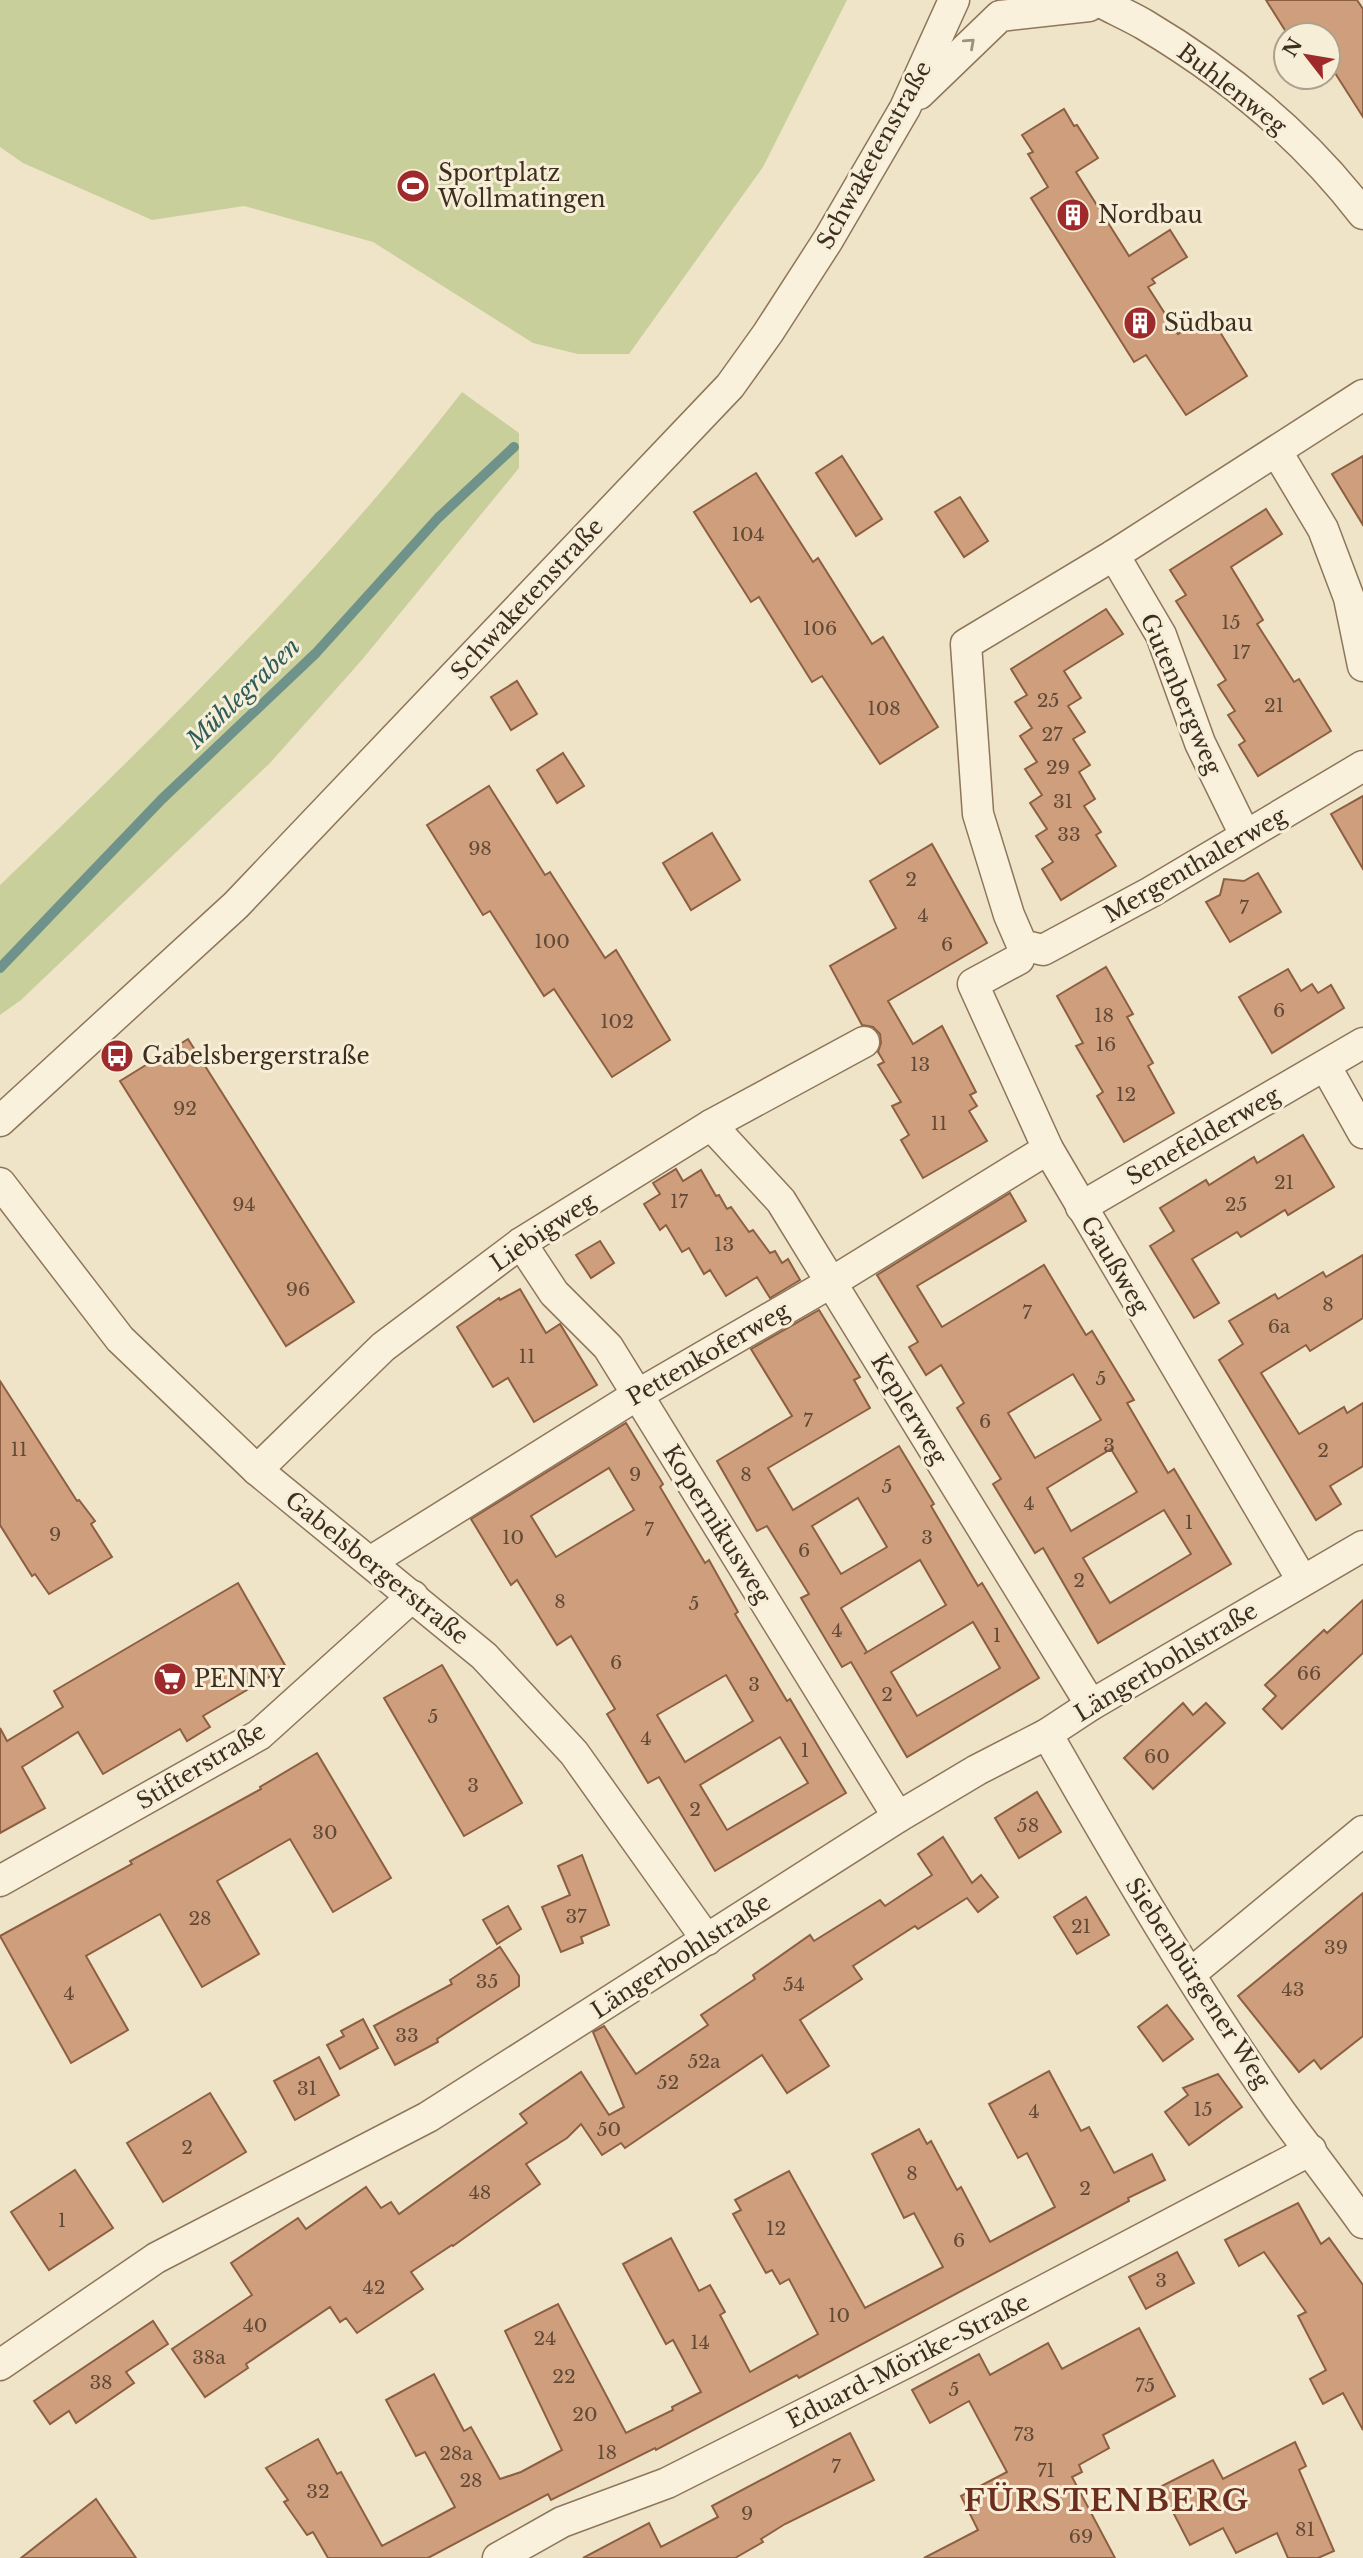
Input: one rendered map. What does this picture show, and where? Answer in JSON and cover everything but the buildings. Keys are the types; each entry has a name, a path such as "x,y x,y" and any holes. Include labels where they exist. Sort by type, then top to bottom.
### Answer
{"street":[{"name":"Schwaketenstraße","path":"0,1121 236,905 730,386 828,240 905,108 954,0"},
{"name":"Buhlenweg","path":"1056,0 1101,6 1142,23 1171,41 1269,112 1343,189 1363,214"},
{"path":"905,108 999,16 1101,6"},
{"path":"1020,952 978,814 966,644 1114,555 1363,395"},
{"path":"1277,452 1323,529 1349,598 1363,666"},
{"name":"Gutenbergweg","path":"1114,555 1161,635 1200,743 1245,835"},
{"name":"Mergenthalerweg","path":"1020,952 1043,950 1151,892 1363,766"},
{"name":"Gaußweg","path":"1020,952 974,984 1048,1149 1302,1580"},
{"name":"Liebigweg","path":"257,1470 383,1347 521,1243 711,1125 864,1042"},
{"name":"Senefelderweg","path":"1081,1207 1326,1067 1363,1043"},
{"path":"1326,1067 1363,1133"},
{"name":"Keplerweg","path":"711,1125 781,1201 1091,1705"},
{"name":"Pettenkoferweg","path":"370,1562 637,1395 832,1282 1048,1149"},
{"name":"Gabelsbergerstraße","path":"0,1183 120,1339 257,1470 484,1656 574,1753 706,1940"},
{"name":"Kopernikusweg","path":"521,1243 554,1293 608,1347 898,1817"},
{"name":"Längerbohlstraße","path":"0,2365 156,2258 428,2118 898,1817 976,1770 1047,1734 1091,1705 1363,1546"},
{"name":"Stifterstraße","path":"0,1881 259,1735 413,1596"},
{"name":"Siebenbürgener Weg","path":"1047,1734 1124,1869 1190,1974 1281,2111 1363,2222"},
{"path":"1190,1974 1363,1830"},
{"name":"Eduard-Mörike-Straße","path":"498,2558 562,2522 667,2483 919,2356 1311,2150"}],"green space":[{"name":"Sportplatz Wollmatingen","path":"0,0 847,0 763,167 629,354 578,354 533,343 373,242 244,206 152,220 23,163 0,147"},
{"path":"462,392 519,433 519,468 361,661 270,763 21,1000 0,1015 0,885 122,767 240,647 355,522"}],"waterway":[{"name":"Mühlegraben","path":"0,968 162,799 316,653 438,518 514,447"}],"place":[{"name":"Sportplatz Wollmatingen","path":"413,186"},
{"name":"Nordbau","path":"1073,215"},
{"name":"Südbau","path":"1140,323"},
{"name":"Gabelsbergerstraße","path":"117,1056"},
{"name":"PENNY","path":"170,1679"}],"district":[{"name":"FÜRSTENBERG","path":"1107,2500"}]}
